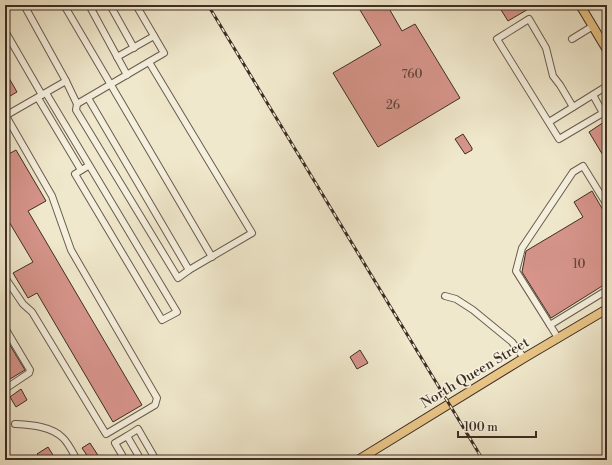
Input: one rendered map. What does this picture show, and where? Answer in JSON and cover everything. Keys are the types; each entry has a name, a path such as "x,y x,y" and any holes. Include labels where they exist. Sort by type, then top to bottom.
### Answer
{"main road":[{"path":"580,5 606,47"},
{"name":"North Queen Street","path":"358,460 607,309"}],"lane":[{"path":"24,5 77,104 76,110 178,278 189,270 252,234 149,62"},
{"path":"64,5 212,257"},
{"path":"89,5 127,75"},
{"path":"110,5 134,48"},
{"path":"77,104 164,53 136,5"},
{"path":"573,107 553,76 546,48 530,19 497,39 559,139 603,112 593,95"},
{"path":"572,39 593,26"},
{"path":"5,31 42,95 81,170"},
{"path":"117,57 154,36"},
{"path":"5,267 6,279 23,304 32,312 106,434 155,406 157,398 72,250 52,196 5,116 66,82"},
{"path":"549,122 607,86"},
{"path":"42,95 88,166 177,312 162,320 75,174 88,166"},
{"path":"88,98 189,270"},
{"path":"558,338 516,271 522,248 573,172 583,166 607,204"},
{"path":"550,325 607,290"},
{"path":"448,298 481,318 512,342 524,358"},
{"path":"5,328 30,370 30,373 5,389"},
{"path":"15,424 31,425 50,430 63,438 77,460"},
{"path":"125,460 115,443 138,429 156,460"},
{"path":"127,436 141,460"}],"building":[{"path":"357,5 387,5 402,31 415,24 460,98 378,147 333,73 381,45"},
{"path":"498,5 529,5 530,8 508,21"},
{"path":"5,71 17,92 5,99"},
{"path":"607,120 607,162 589,132"},
{"path":"463,134 472,148 472,150 465,154 455,139"},
{"path":"16,150 46,201 28,211 142,405 113,422 37,293 28,298 13,273 33,262 5,215 5,156"},
{"path":"592,191 607,217 607,283 551,318 522,272 526,251 583,217 574,202"},
{"path":"5,337 25,370 5,382"},
{"path":"360,350 368,363 357,369 350,357"},
{"path":"21,389 27,400 16,407 10,397"},
{"path":"90,443 101,460 90,460 82,448"},
{"path":"48,447 56,460 30,460 38,455 37,454"}],"railway":[{"path":"208,5 483,460"}]}
